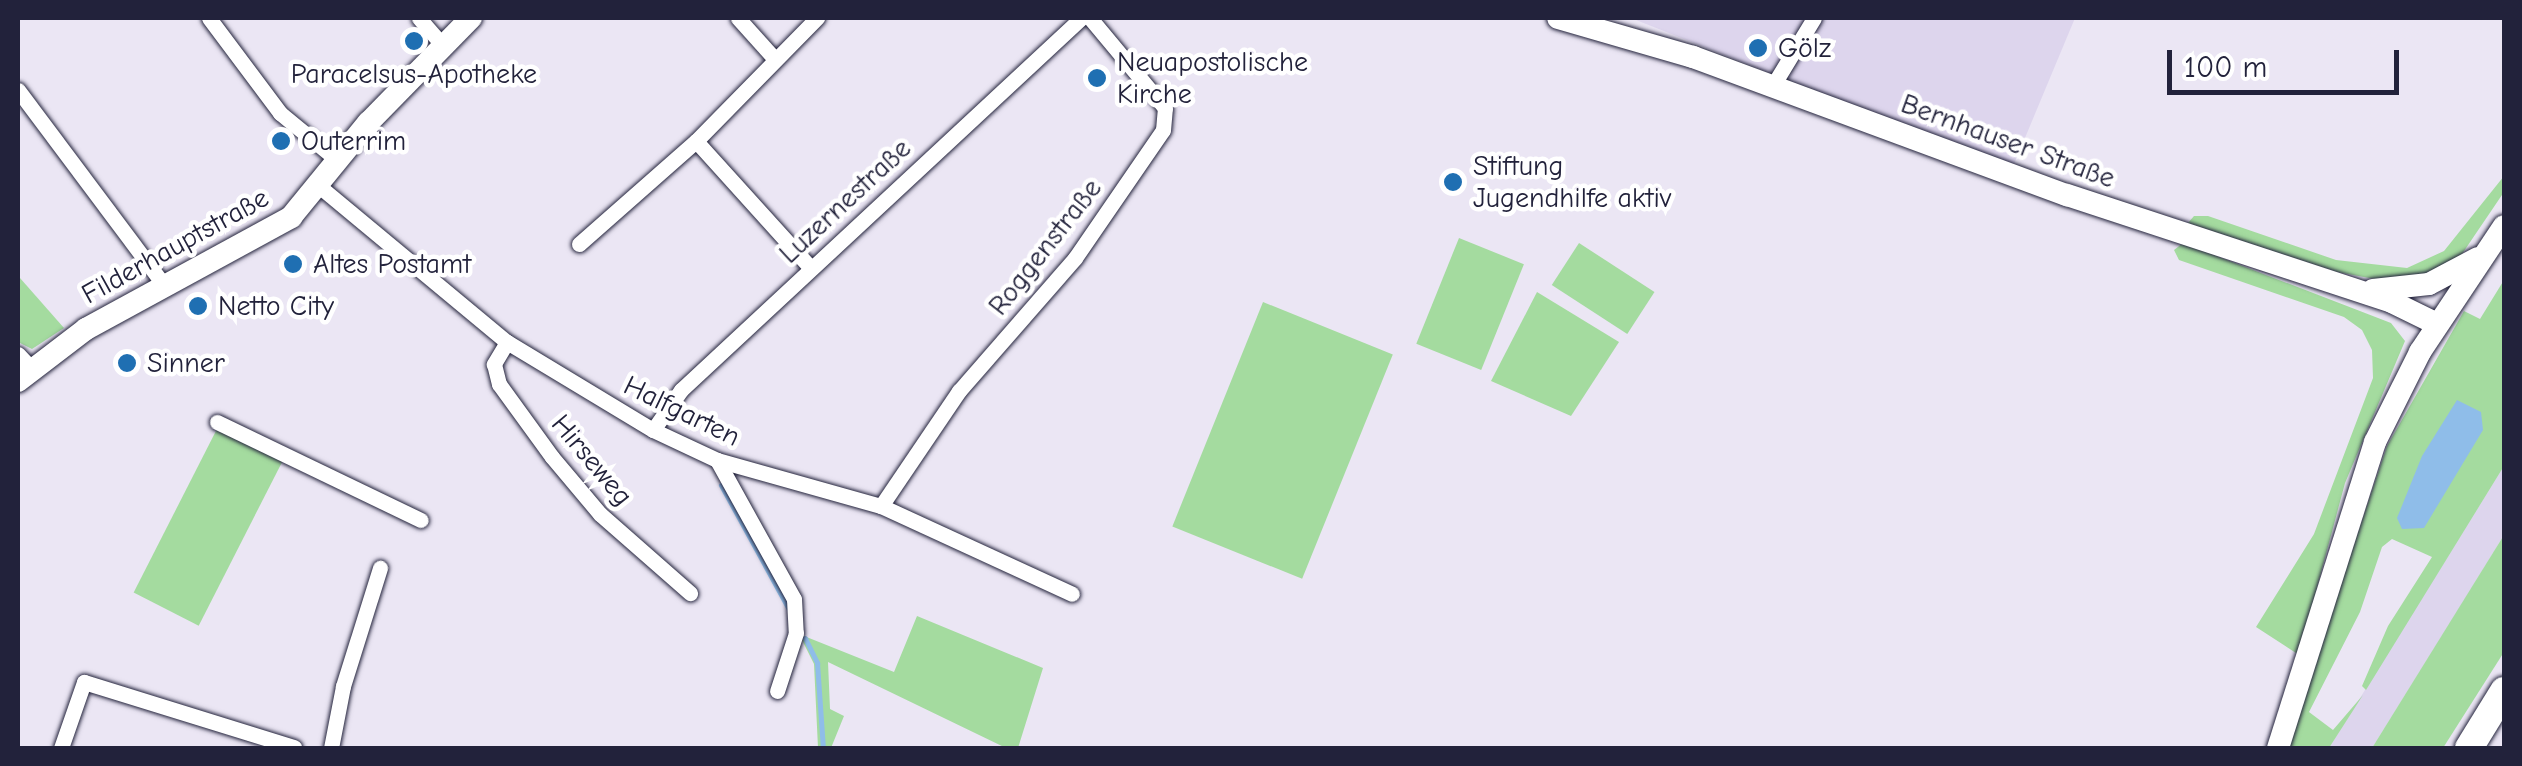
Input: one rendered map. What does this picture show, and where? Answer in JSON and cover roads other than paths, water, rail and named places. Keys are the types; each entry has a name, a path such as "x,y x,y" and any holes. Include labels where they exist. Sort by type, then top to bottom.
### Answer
{"highway":[{"path":"2468,748 2504,691"}],"main road":[{"name":"Filderhauptstraße","path":"22,368 86,329 272,231 318,186 442,44 471,18"},
{"name":"Bernhauser Straße","path":"1558,18 1772,87 2067,195 2360,291 2437,324"},
{"path":"2278,748 2368,458 2437,324 2504,226"},
{"path":"2360,291 2428,284 2486,254"}],"street":[{"path":"208,18 280,112 338,160"},
{"path":"419,18 442,44"},
{"path":"738,18 773,57"},
{"path":"579,244 696,141 773,57 817,18"},
{"name":"Luzernestraße","path":"654,430 681,390 1082,18"},
{"name":"Roggenstraße","path":"882,506 959,391 1075,258 1163,130 1165,108 1090,18"},
{"path":"1772,87 1814,18"},
{"path":"18,90 166,288"},
{"path":"696,141 810,267"},
{"name":"Halfgarten","path":"318,186 507,342 654,430 717,460 882,506 1072,594"},
{"name":"Hirseweg","path":"507,342 494,364 499,384 552,458 600,514 690,593"},
{"path":"217,422 421,520"},
{"path":"717,460 794,599 796,633 777,691"},
{"path":"331,748 380,568"},
{"path":"61,748 84,682 294,748"}],"water":[{"path":"2457,400 2481,412 2483,430 2424,528 2402,529 2397,518 2422,456"}],"waterway":[{"path":"721,485 789,609"},
{"path":"805,638 817,663 823,748"}],"place":[{"name":"Paracelsus-Apotheke","path":"414,41"},
{"name":"Gölz","path":"1758,48"},
{"name":"Neuapostolische Kirche","path":"1097,78"},
{"name":"Outerrim","path":"281,141"},
{"name":"Stiftung Jugendhilfe aktiv","path":"1453,182"},
{"name":"Altes Postamt","path":"293,264"},
{"name":"Netto City","path":"198,306"},
{"name":"Sinner","path":"127,363"}]}
